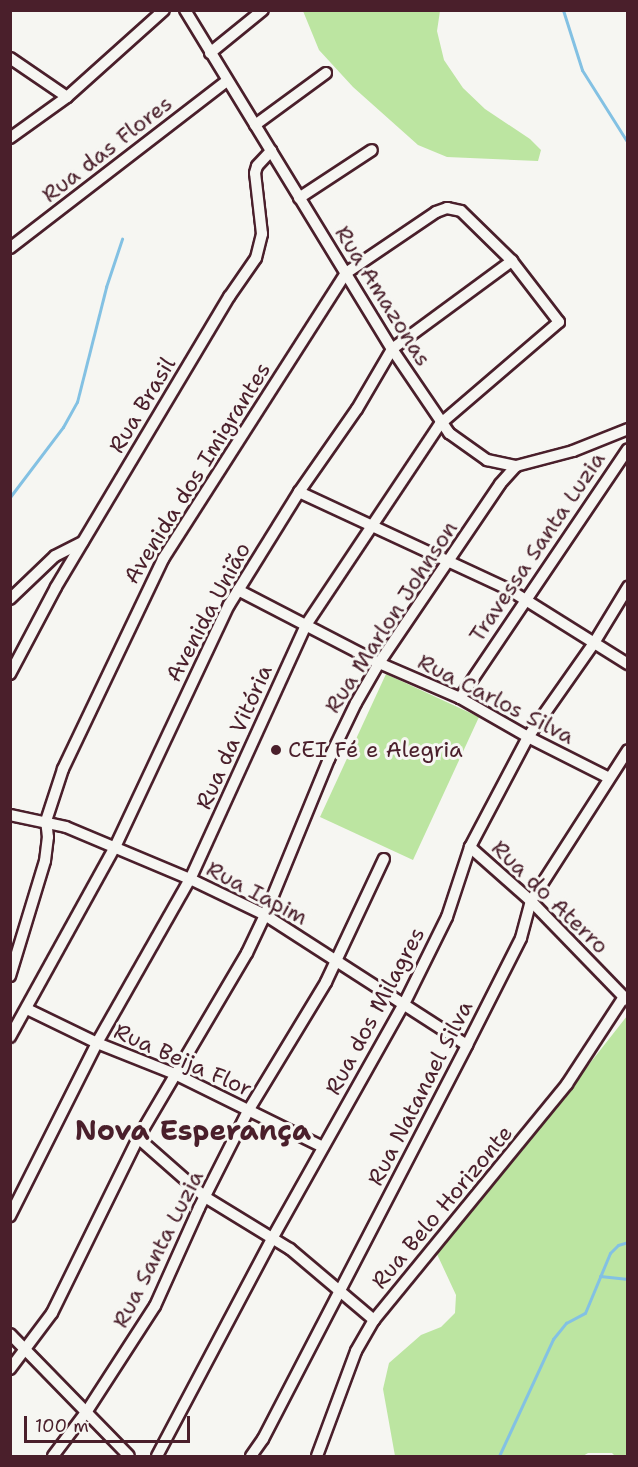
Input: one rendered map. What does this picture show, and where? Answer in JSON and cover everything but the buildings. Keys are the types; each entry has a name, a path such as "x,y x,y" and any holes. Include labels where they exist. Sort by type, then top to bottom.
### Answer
{"street":[{"path":"10,138 67,98 164,10"},
{"name":"Rua Amazonas","path":"186,10 440,424 476,453 497,464 516,466 573,451 627,429"},
{"path":"210,52 263,10"},
{"path":"10,58 67,98"},
{"path":"255,125 326,73"},
{"name":"Rua das Flores","path":"10,248 228,81"},
{"path":"300,198 372,150"},
{"name":"Rua Brasil","path":"10,674 56,587 229,297 256,258 262,234 255,173 257,166 271,151"},
{"name":"Avenida dos Imigrantes","path":"10,976 45,861 48,837 46,821 63,769 155,573 213,477 346,273 436,212 447,208 461,211 512,261"},
{"name":"Rua da Vitória","path":"10,1216 97,1044 190,879 306,625 440,424 559,322 512,261"},
{"name":"Avenida União","path":"12,1031 27,1009 115,848 196,671 238,590 299,492 357,409 392,349 512,261"},
{"name":"Travessa Santa Luzia","path":"460,698 524,599 627,449"},
{"name":"Rua Marlon Johnson","path":"10,1369 61,1298 138,1138 247,953 265,915 342,728 379,663 500,483 516,466"},
{"path":"299,492 524,599 627,664"},
{"path":"10,599 55,556 83,542"},
{"name":"Rua dos Milagres","path":"158,1456 273,1237 404,1004 447,917 470,847 528,737 594,644 627,587"},
{"name":"Rua Carlos Silva","path":"238,590 379,663 460,698 528,737 609,778"},
{"name":"Rua Natanael Silva","path":"251,1456 263,1439 522,938 531,901 627,750"},
{"name":"Rua Iapim","path":"10,815 46,821 115,848 190,879 265,915 467,1046"},
{"name":"Rua do Aterro","path":"470,847 531,901 626,999"},
{"name":"Rua Santa Luzia","path":"53,1456 87,1411 155,1306 248,1111 337,960 384,859"},
{"name":"Rua Belo Horizonte","path":"317,1456 356,1351 374,1320 567,1084 626,999"},
{"name":"Rua Beija Flor","path":"27,1009 97,1044 175,1074 323,1147"},
{"path":"138,1138 205,1197 273,1237 374,1320"},
{"path":"10,1334 129,1456"}],"green space":[{"path":"303,11 440,11 437,31 444,60 463,88 485,109 530,139 541,150 538,161 447,157 418,145 353,87 319,50"},
{"path":"386,674 479,717 413,860 320,817"},
{"path":"627,1016 627,1456 615,1456 612,1453 588,1453 583,1456 395,1456 383,1389 389,1363 421,1335 441,1327 455,1313 456,1295 436,1252 532,1137"}],"waterway":[{"path":"563,10 582,70 628,143"},
{"path":"10,497 63,427 77,402 106,287 122,239"},
{"path":"628,1231 628,1238"},
{"path":"499,1456 553,1339 566,1323 585,1313 610,1253 618,1245 628,1242"},
{"path":"600,1276 628,1279"}],"place":[{"name":"CEI Fé e Alegria","path":"276,750"}],"district":[{"name":"Nova Esperança","path":"193,1130"}]}
